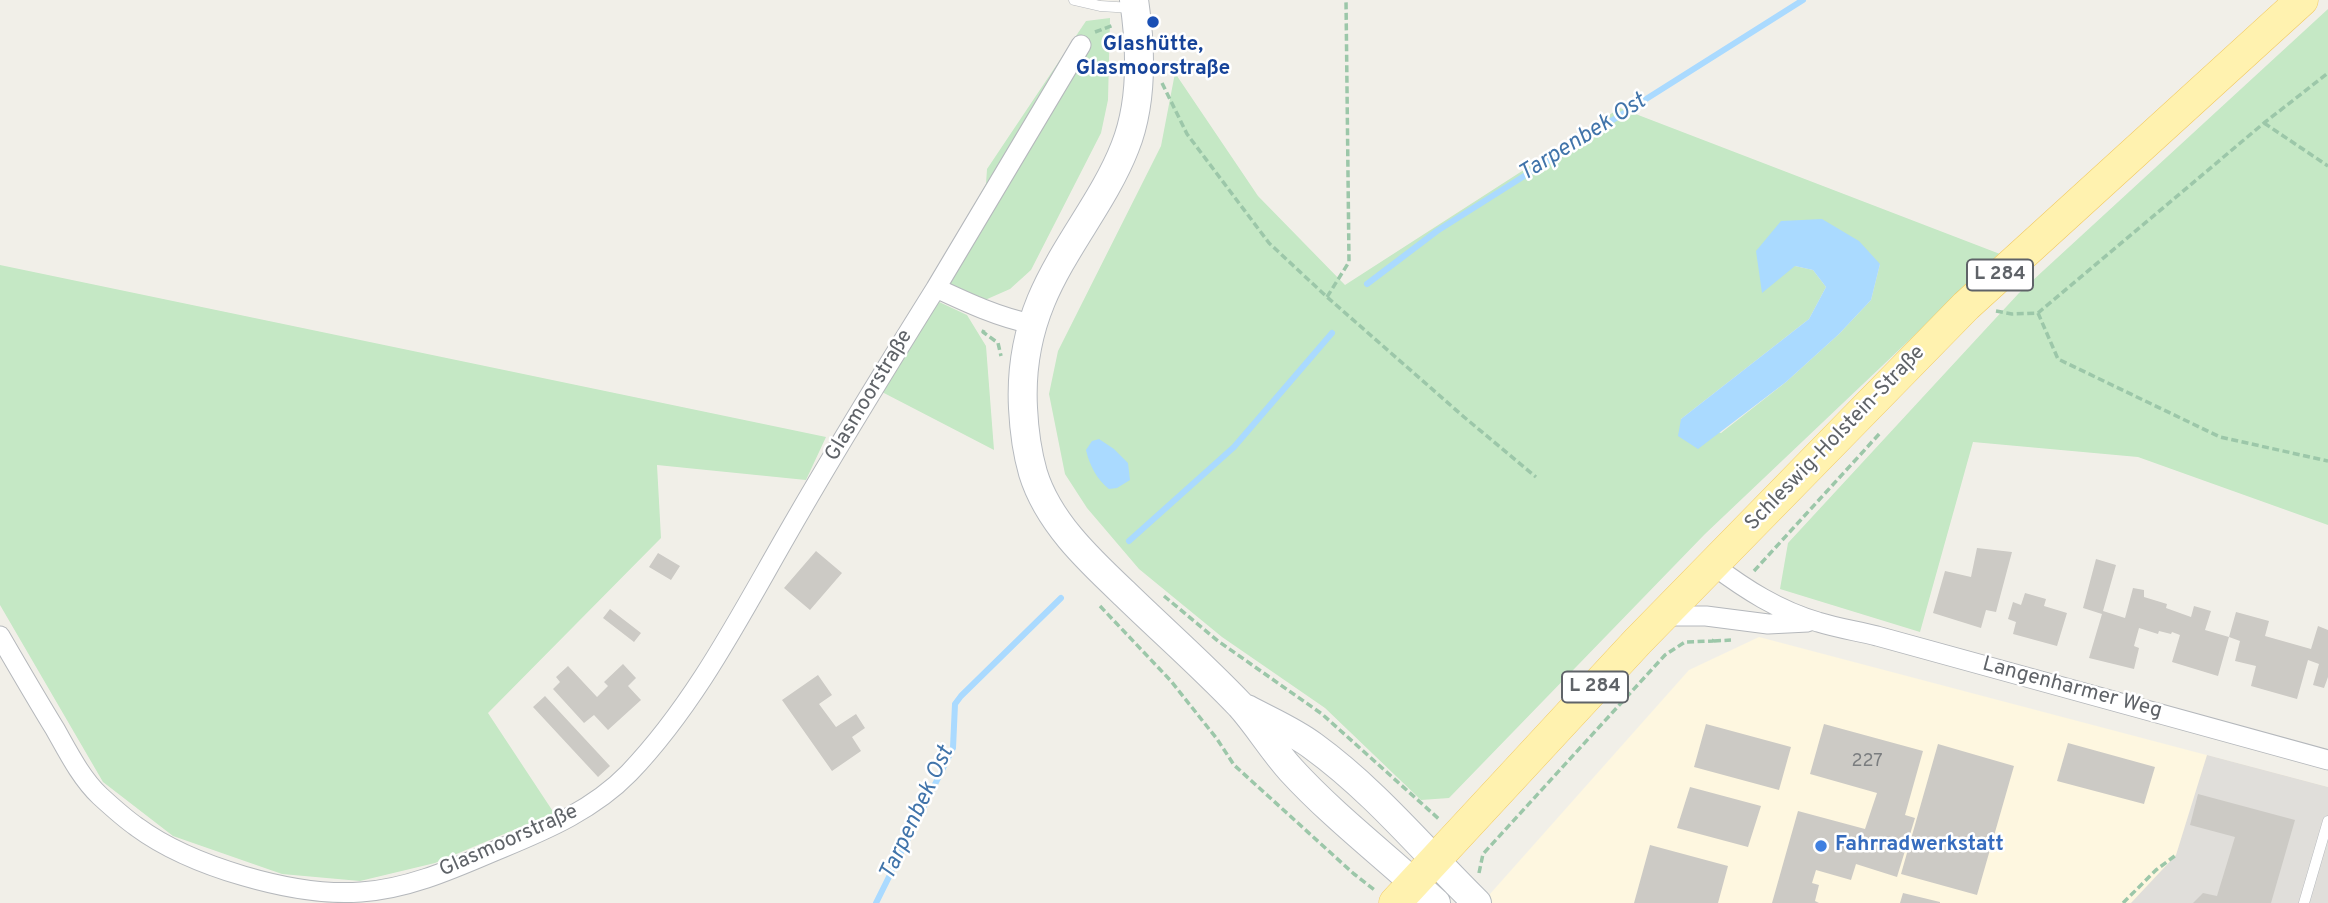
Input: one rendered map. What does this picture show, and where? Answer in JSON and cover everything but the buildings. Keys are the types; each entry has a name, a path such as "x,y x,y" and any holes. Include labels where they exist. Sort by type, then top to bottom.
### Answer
{"main road":[{"name":"Schleswig-Holstein-Straße","path":"1415,896 1445,849 1662,616 1966,306 2302,0"},
{"path":"1129,11 1139,69 1135,107 1126,145 1111,176 1050,280 1032,324 1024,364 1024,426 1034,474 1052,512 1090,562 1241,707 1292,771 1415,896"},
{"path":"1241,707 1284,728 1312,746 1400,821 1445,849 1474,888"}],"street":[{"name":"Glasmoorstraße","path":"0,636 76,767 97,793 137,827 169,847 258,880 308,890 360,892 389,888 436,876 539,832 592,805 628,773 684,708 1081,45"},
{"path":"936,288 1009,320 1032,324"},
{"name":"Langenharmer Weg","path":"1713,565 1768,602 1816,622 1877,636 2328,760"},
{"name":"Langenharmer Weg","path":"1662,616 1686,614 1769,624 1816,622"}],"lane":[{"path":"1074,0 1129,11"},
{"path":"2304,903 2328,821"}],"path":[{"path":"1327,297 1349,262 1346,0"},
{"path":"1081,45 1090,34 1129,11"},
{"path":"1139,69 1162,83 1187,134 1269,243 1464,418 1536,477"},
{"path":"2000,304 1993,310 2012,314 2038,313 2264,123 2328,74"},
{"path":"2264,123 2328,166"},
{"path":"2038,313 2058,359 2220,437 2328,461"},
{"path":"1741,586 1768,553 1889,423"},
{"path":"1156,590 1218,641 1322,714 1436,816 1445,849 1474,888"},
{"path":"1474,888 1483,854 1665,655 1685,642 1713,641 1723,618"},
{"path":"2123,903 2156,870 2176,855"}],"shaded area":[{"path":"1759,637 2328,787 2328,903 1482,903 1689,670"},
{"path":"2207,755 2328,787 2328,903 2131,903 2176,855"}],"green space":[{"path":"2328,9 2328,525 2138,457 1973,442 1920,632 1780,589 1788,543 2019,293"},
{"path":"1110,18 1108,100 1101,133 1031,270 1010,289 985,300 932,278 986,184 987,169 1086,21"},
{"path":"1175,73 1258,196 1345,285 1620,108 2000,254 1705,534 1449,798 1421,800 1325,708 1222,637 1139,569 1087,508 1065,474 1049,394 1058,351 1161,146","holes":["1880,264 1871,300 1839,334 1786,382 1721,433 1681,419 1809,319 1826,287 1813,270 1795,266"]},
{"path":"0,265 826,437 806,480 657,465 661,538 488,713 554,813 435,863 360,881 282,874 173,836 103,782 0,605"},
{"path":"937,301 967,315 986,346 994,450 882,392"}],"water":[{"path":"1822,219 1859,241 1880,264 1871,300 1839,334 1786,382 1698,449 1678,436 1681,419 1809,319 1826,287 1813,270 1795,266 1762,293 1756,251 1781,221"},
{"path":"1099,439 1128,463 1130,480 1117,488 1109,489 1097,476 1089,461 1086,450 1092,441"}],"waterway":[{"name":"Tarpenbek Ost","path":"1367,284 1437,231 1803,0"},
{"name":"Tarpenbek Ost","path":"1129,541 1234,447 1332,333"},
{"name":"Tarpenbek Ost","path":"876,903 953,748 955,704 1061,598"}],"place":[{"name":"Glashütte, Glasmoorstraße","path":"1153,22"},
{"name":"Fahrradwerkstatt","path":"1821,846"}]}
